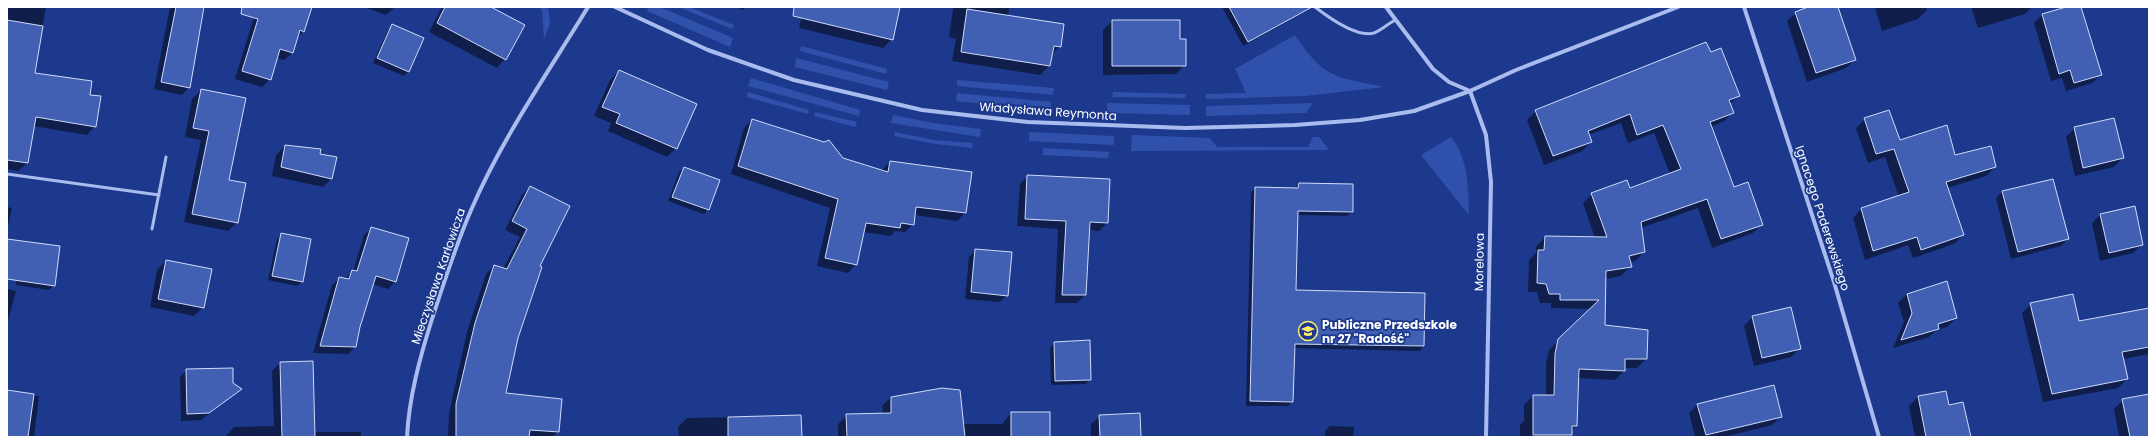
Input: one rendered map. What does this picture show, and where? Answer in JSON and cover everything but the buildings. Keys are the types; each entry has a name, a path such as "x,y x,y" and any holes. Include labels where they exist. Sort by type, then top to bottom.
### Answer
{"street":[{"name":"Mieczysława Karłowicza","path":"407,437 408,424 422,352 444,281 472,208 509,136 588,7"},
{"name":"Władysława Reymonta","path":"615,7 708,50 794,80 922,110 1028,122 1185,128 1360,120 1414,111 1470,91 1516,70 1678,7"},
{"path":"1386,7 1433,69 1449,82 1470,91"},
{"name":"Ignacego Paderewskiego","path":"1744,7 1834,282 1879,437"},
{"name":"Morelowa","path":"1470,91 1486,136 1491,182 1486,437"}],"lane":[{"path":"1315,7 1335,22 1364,34 1374,33 1395,20"},
{"path":"152,229 166,157"},
{"path":"7,174 159,195"}],"shaded area":[{"path":"538,7 548,7 550,24 544,39 542,10"},
{"path":"648,7 660,7 733,38 730,47 647,11"},
{"path":"678,7 689,7 734,25 732,29"},
{"path":"1295,35 1314,60 1332,74 1354,81 1384,87 1305,96 1206,99 1206,94 1246,93 1235,69"},
{"path":"801,46 887,69 886,74 800,51"},
{"path":"796,58 889,82 887,90 795,67"},
{"path":"751,78 860,110 859,116 748,86"},
{"path":"957,80 1054,88 1053,95 957,86"},
{"path":"748,92 809,110 808,114 747,97"},
{"path":"1113,92 1186,94 1185,98 1112,97"},
{"path":"957,93 1051,102 1051,107 997,103 996,105 956,101"},
{"path":"1107,103 1190,105 1190,115 1107,113"},
{"path":"1313,103 1306,113 1206,116 1206,106"},
{"path":"815,112 857,122 855,127 814,116"},
{"path":"893,115 933,123 981,129 980,137 891,123"},
{"path":"895,132 934,140 973,143 972,148 936,144 894,136"},
{"path":"1029,132 1114,136 1114,145 1029,141"},
{"path":"1132,135 1210,138 1217,147 1308,147 1313,137 1319,137 1329,150 1131,151"},
{"path":"1451,137 1457,146 1464,164 1468,184 1469,215 1421,155"},
{"path":"1043,148 1109,152 1108,158 1043,155"}],"place":[{"name":"Publiczne Przedszkole nr 27 \"Radość\"","path":"1308,331"}]}
